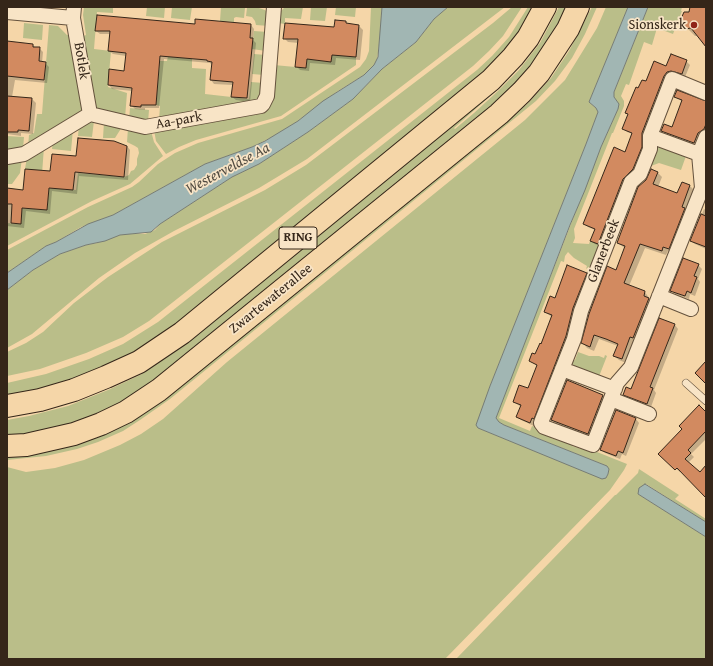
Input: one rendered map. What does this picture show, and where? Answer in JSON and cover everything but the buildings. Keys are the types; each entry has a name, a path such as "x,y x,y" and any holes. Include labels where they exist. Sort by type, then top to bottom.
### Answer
{"main road":[{"name":"RING","path":"7,406 47,398 74,390 106,377 138,362 182,333 491,80 513,57 528,38 545,7"},
{"name":"Zwartewaterallee","path":"7,446 53,439 81,432 126,412 159,390 499,114 539,73 564,36 578,7"}],"street":[{"name":"Aa-park","path":"90,114 145,127 261,106 267,96 274,7"},
{"path":"7,12 74,12"},
{"name":"Botlek","path":"74,12 90,114"},
{"name":"Glanerbeek","path":"706,92 672,80 650,136 650,149 640,174 631,182 581,311 574,339 541,423 544,427 593,445 617,383 631,367 704,189 699,154 706,137"},
{"path":"7,157 24,154 90,114"},
{"path":"650,136 699,154"},
{"path":"659,296 691,309"},
{"path":"562,369 613,394 649,414"}],"lane":[{"path":"686,383 706,401"}],"green space":[{"path":"84,7 113,7 113,13 97,12 94,49 111,51 108,87 127,93 125,118 103,113 94,107 81,37 86,35 83,15"},
{"path":"147,7 165,7 164,18 146,16"},
{"path":"172,7 192,7 190,20 171,18"},
{"path":"221,7 245,8 244,18 236,17 234,18 234,22 220,21"},
{"path":"285,7 303,7 301,19 285,18 285,24 278,23 281,11"},
{"path":"311,7 327,7 325,21 310,20"},
{"path":"336,7 356,7 355,17 335,15"},
{"path":"371,7 382,7 381,32 377,60 364,75 338,91 298,121 274,136 252,147 205,164 113,215 81,227 56,242 46,246 7,273 7,250 88,207 132,187 158,164 175,153 198,143 282,119 360,67 366,59 369,51"},
{"path":"448,7 505,7 307,159 259,188 174,231 135,253 99,278 32,334 7,348 7,290 33,270 60,254 120,235 128,233 145,234 155,230 160,224 232,177 259,164 308,132 353,99 382,69 416,42 434,19"},
{"path":"512,7 522,7 503,36 473,66 149,321 123,337 86,353 40,369 7,376 7,352 26,343 43,332 74,303 108,277 162,242 265,190 306,165"},
{"path":"528,7 538,7 500,62 181,324 120,364 7,400 7,383 46,374 89,359 123,344 158,322 477,70 509,37"},
{"path":"552,7 557,7 547,28 529,55 497,90 454,128 455,129 474,113 519,70 540,43 559,7 572,7 524,80 155,384 97,419 7,439 7,420 68,406 142,374 141,371 93,389 482,96"},
{"path":"585,7 590,7 562,60 550,77 524,105 525,106 528,103 551,78 569,51 592,7 597,7 572,58 555,81 536,101 170,399 123,431 98,442 77,449 46,456 7,460 7,452 78,439 435,174"},
{"path":"606,7 628,7 589,102 597,109 598,112 490,386 478,428 601,478 606,478 608,474 609,469 607,466 504,425 497,421 496,416 601,147 618,109 614,92 648,7 682,7 682,11 673,34 657,28 652,45 644,42 629,85 626,84 621,96 624,101 624,106 574,229 575,238 573,243 589,244 590,241 601,245 594,263 586,269 587,266 574,258 568,252 565,256 564,262 561,261 499,418 530,431 532,426 552,434 551,438 560,441 562,438 573,442 572,446 581,449 582,446 627,464 610,490 445,659 7,659 7,467 26,472 55,468 84,460 120,445 141,434 163,419 227,362 525,120 565,80 597,28"},
{"path":"247,8 259,8 265,10 267,12 269,26 256,25 252,17 246,16"},
{"path":"24,23 43,25 42,40 23,38"},
{"path":"49,25 58,26 67,35 72,34 82,109 80,112 28,147 29,135 34,133 37,114 42,114"},
{"path":"254,31 268,32 266,51 252,49"},
{"path":"254,54 266,55 264,75 252,74"},
{"path":"332,54 356,57 356,65 281,116 196,140 166,154 156,141 154,130 265,111 269,108 271,103 274,65 306,68 307,59 331,62"},
{"path":"168,56 192,58 192,68 206,69 205,94 249,99 251,82 264,83 259,101 159,120 160,106 156,105 160,61 167,61"},
{"path":"130,108 149,110 148,122 129,119"},
{"path":"94,121 92,137 78,136 79,125"},
{"path":"104,122 122,127 115,138 103,138"},
{"path":"128,128 151,131 154,142 163,156 130,184 92,201 7,246 7,223 21,224 22,208 47,210 49,188 76,190 78,173 124,177 129,175 137,165 139,153 138,148 127,142"},
{"path":"73,129 71,151 52,149 53,141"},
{"path":"7,136 24,137 23,149 7,152"},
{"path":"661,146 686,156 681,170 659,163 651,166 647,164 653,149"},
{"path":"44,147 42,174 25,169 27,157"},
{"path":"22,158 20,173 12,184 7,184 7,161"},
{"path":"578,352 589,356 599,356 604,358 605,355 607,356 598,379 575,370 572,361 575,360"},
{"path":"639,469 679,495 675,499 706,519 706,522 646,484 638,494 706,537 706,659 456,659 638,473"}],"water":[{"name":"Westerveldse Aa","path":"382,7 448,7 434,19 416,42 382,69 353,99 308,132 259,164 232,177 160,224 151,232 120,235 60,254 33,270 7,290 7,273 46,246 88,224 113,215 205,164 265,141 298,121 323,101 364,75 374,65 378,57"},
{"path":"628,7 648,7 614,92 614,97 619,104 618,109 570,225 496,418 504,425 607,466 609,469 608,474 606,478 602,479 478,428 476,425 598,112 589,102"},
{"path":"645,484 706,522 706,537 638,494 639,488"}],"place":[{"name":"Sionskerk","path":"694,25"}]}
